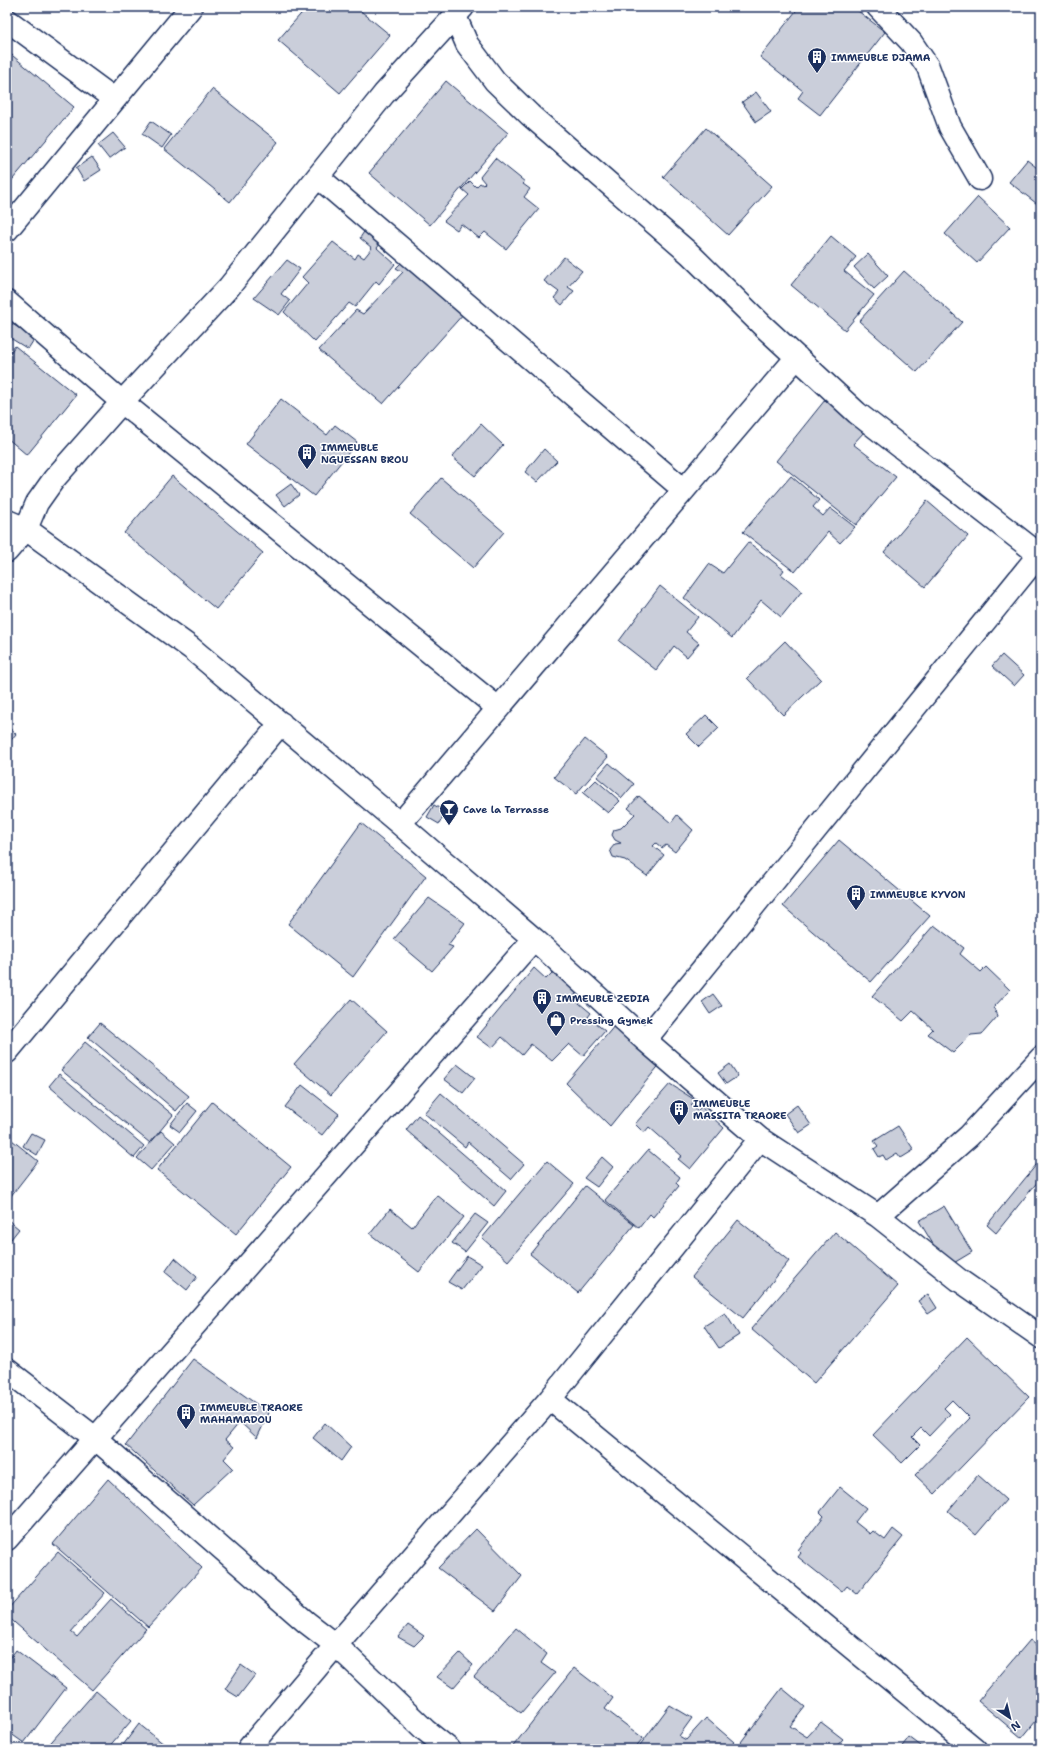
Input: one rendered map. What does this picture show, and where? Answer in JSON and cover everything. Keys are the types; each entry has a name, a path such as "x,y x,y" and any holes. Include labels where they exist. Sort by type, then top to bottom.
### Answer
{"street":[{"path":"7,230 191,7"},
{"path":"878,7 911,42 928,67 950,127 980,179"},
{"path":"7,551 16,525 38,503 54,479 122,402 229,287 384,94 459,12"},
{"path":"459,12 467,44 495,81 530,115 690,254 762,325 857,413 1040,554 645,1040"},
{"path":"7,20 114,99"},
{"path":"318,177 684,490"},
{"path":"7,302 122,402 498,708"},
{"path":"400,824 797,357"},
{"path":"16,525 191,648 534,939 645,1040 760,1139 878,1216 959,1280 1041,1337"},
{"path":"7,1052 281,724"},
{"path":"7,1539 534,939"},
{"path":"878,1216 968,1136 1041,1058"},
{"path":"248,1749 336,1645 550,1399 760,1139"},
{"path":"7,1370 95,1438 300,1617 336,1645 425,1730 449,1749"},
{"path":"550,1399 975,1749"}],"building":[{"path":"307,7 356,7 390,35 340,93 278,40"},
{"name":"IMMEUBLE DJAMA","path":"799,7 853,7 885,32 820,115 798,98 803,91 760,57"},
{"path":"7,51 74,107 7,186"},
{"path":"446,81 508,133 430,225 369,173"},
{"path":"212,89 278,142 230,202 164,149"},
{"path":"756,92 771,112 756,122 742,102"},
{"path":"151,121 171,135 162,148 142,134"},
{"path":"706,128 772,186 728,235 663,177"},
{"path":"113,133 125,147 109,159 98,145"},
{"path":"92,157 101,170 84,181 76,168"},
{"path":"495,158 525,182 523,184 530,189 524,197 539,209 506,249 485,232 479,238 461,224 457,230 444,221 469,195 462,189 470,181 476,187 480,183 483,185 485,183 480,177"},
{"path":"1027,160 1041,171 1041,207 1009,182"},
{"path":"978,197 1010,227 977,263 945,234"},
{"path":"367,227 384,239 377,248 395,264 379,284 376,281 355,307 349,303 315,342 284,312 308,283 302,277 333,242 355,259 358,254 364,258 372,248 360,238"},
{"path":"831,236 856,257 844,271 874,295 845,330 791,285"},
{"path":"868,254 888,276 874,289 854,267"},
{"path":"564,257 582,271 568,287 574,291 562,305 554,298 559,292 544,281"},
{"path":"287,260 300,269 281,294 290,301 279,315 254,298"},
{"path":"403,261 465,312 383,404 319,350 356,310 363,314 403,272 396,268"},
{"path":"904,271 962,322 917,372 859,321"},
{"path":"9,322 35,338 28,349 7,336 7,325"},
{"path":"15,346 76,395 27,455 7,438 7,357"},
{"name":"IMMEUBLE NGUESSAN BROU","path":"281,399 327,435 335,425 357,442 314,496 246,444"},
{"path":"825,400 865,431 853,444 896,477 856,525 776,461"},
{"path":"481,424 503,445 475,476 452,457"},
{"path":"544,449 557,461 537,482 525,472"},
{"path":"172,476 263,553 216,609 124,533"},
{"path":"791,476 819,500 813,507 823,516 830,508 855,527 840,543 828,532 795,572 743,532"},
{"path":"441,478 504,532 473,568 410,514"},
{"path":"291,484 299,495 285,506 276,495"},
{"path":"927,501 968,536 925,587 884,552"},
{"path":"748,542 784,570 781,574 802,591 781,617 761,600 732,638 684,598 709,564 723,573"},
{"path":"660,586 698,617 686,632 699,643 687,657 674,646 656,670 619,641"},
{"path":"785,641 821,679 783,715 747,678"},
{"path":"1002,655 1024,675 1014,686 992,666"},
{"path":"706,715 719,728 699,747 686,734"},
{"path":"7,726 16,734 7,745"},
{"path":"585,739 608,757 576,794 554,777"},
{"path":"609,763 634,784 622,798 597,777"},
{"path":"596,780 620,801 608,813 583,793"},
{"path":"639,796 671,823 677,815 693,830 675,852 666,845 662,848 656,843 653,846 664,855 647,876 625,860 613,857 610,850 615,844 621,843 615,840 612,835 614,830 621,828 635,814 628,808"},
{"path":"434,805 446,812 439,824 427,817"},
{"path":"361,823 426,876 353,977 288,924"},
{"name":"IMMEUBLE KYVON","path":"839,840 930,916 871,982 783,906"},
{"path":"429,898 465,923 448,945 453,947 432,971 394,939"},
{"path":"934,925 964,948 960,954 981,972 986,967 1010,990 994,1007 997,1017 982,1034 971,1035 953,1053 928,1034 933,1029 913,1011 903,1021 872,996"},
{"name":"IMMEUBLE ZEDIA","path":"534,968 546,979 554,971 577,992 573,998 591,1013 588,1017 605,1031 583,1056 569,1044 552,1061 531,1044 522,1055 502,1037 492,1048 477,1037"},
{"path":"713,994 722,1006 710,1014 702,1002"},
{"path":"351,999 387,1031 331,1095 294,1064"},
{"path":"100,1023 189,1096 176,1111 88,1037"},
{"path":"616,1024 661,1063 610,1126 566,1083"},
{"path":"85,1042 173,1115 150,1143 61,1070"},
{"path":"457,1064 475,1078 463,1093 444,1079"},
{"path":"730,1064 738,1076 726,1084 718,1073"},
{"path":"59,1074 144,1146 134,1158 49,1086"},
{"name":"IMMEUBLE MASSITA TRAORE","path":"670,1084 695,1100 691,1105 697,1111 701,1107 724,1128 690,1169 678,1159 682,1156 649,1127 644,1133 635,1124"},
{"path":"302,1085 339,1114 322,1135 285,1107"},
{"path":"441,1093 524,1164 511,1179 468,1142 465,1147 424,1113"},
{"path":"212,1102 291,1167 236,1234 157,1170"},
{"path":"187,1103 197,1111 180,1132 170,1125"},
{"path":"797,1105 811,1125 799,1133 785,1114"},
{"path":"418,1115 506,1191 494,1206 406,1130"},
{"path":"898,1126 914,1150 901,1158 897,1153 886,1160 883,1155 879,1157 874,1149 878,1146 874,1141"},
{"path":"161,1131 175,1143 151,1170 137,1158"},
{"path":"31,1133 45,1140 37,1155 23,1146"},
{"path":"7,1136 38,1161 7,1201"},
{"path":"648,1150 680,1177 676,1183 679,1186 653,1217 650,1214 639,1228 605,1200"},
{"path":"602,1157 613,1167 597,1187 584,1178"},
{"path":"1041,1159 1041,1182 1039,1180 996,1233 987,1225"},
{"path":"547,1161 574,1184 508,1261 482,1238"},
{"path":"585,1186 634,1225 578,1293 530,1254"},
{"path":"437,1195 464,1217 419,1272 370,1234 390,1209 412,1227"},
{"path":"944,1206 972,1252 947,1267 919,1221"},
{"path":"475,1214 488,1223 465,1252 452,1243"},
{"path":"7,1219 19,1229 7,1244"},
{"path":"738,1220 789,1261 743,1318 692,1277"},
{"path":"835,1232 898,1286 814,1383 751,1329"},
{"path":"467,1256 482,1265 462,1290 448,1282"},
{"path":"175,1258 197,1277 187,1290 165,1272"},
{"path":"928,1294 937,1308 928,1314 918,1301"},
{"path":"725,1313 739,1335 719,1348 704,1326"},
{"path":"967,1337 1029,1397 935,1494 915,1475 970,1418 952,1400 944,1408 950,1414 929,1436 921,1428 912,1437 920,1445 902,1463 873,1435"},
{"name":"IMMEUBLE TRAORE MAHAMADOU","path":"193,1359 269,1413 257,1438 240,1422 225,1440 234,1447 224,1459 233,1468 193,1505 126,1445"},
{"path":"325,1423 351,1447 341,1461 313,1438"},
{"path":"978,1475 1006,1500 976,1535 948,1511"},
{"path":"108,1479 202,1568 148,1627 53,1544"},
{"path":"840,1487 866,1508 855,1522 870,1534 873,1531 885,1540 893,1529 903,1537 857,1594 847,1586 842,1592 798,1557 801,1553 798,1550 824,1516 820,1512"},
{"path":"476,1529 522,1576 495,1611 438,1568"},
{"path":"58,1552 105,1593 71,1632 77,1637 111,1599 146,1629 92,1690 7,1616 7,1610"},
{"path":"408,1625 424,1636 414,1646 398,1637"},
{"path":"516,1628 547,1654 541,1663 555,1673 521,1713 474,1677"},
{"path":"1030,1640 1041,1649 1041,1715 1022,1738 978,1701"},
{"path":"16,1650 66,1688 24,1743 7,1731 7,1662"},
{"path":"460,1653 473,1665 453,1688 437,1677"},
{"path":"241,1665 255,1675 238,1697 225,1689"},
{"path":"574,1668 613,1698 605,1709 643,1738 634,1749 511,1749"},
{"path":"782,1688 805,1707 790,1726 807,1737 821,1722 843,1739 834,1749 741,1749 738,1746"},
{"path":"96,1691 131,1721 107,1749 45,1749"},
{"path":"670,1705 692,1718 679,1736 686,1740 706,1718 734,1742 728,1749 637,1749"},
{"path":"139,1724 170,1749 120,1749"},
{"path":"909,1737 925,1749 900,1749"}],"place":[{"name":"IMMEUBLE DJAMA","path":"817,74"},
{"name":"IMMEUBLE NGUESSAN BROU","path":"307,470"},
{"name":"Cave la Terrasse","path":"449,826"},
{"name":"IMMEUBLE KYVON","path":"856,911"},
{"name":"IMMEUBLE ZEDIA","path":"542,1015"},
{"name":"Pressing Gymek","path":"556,1037"},
{"name":"IMMEUBLE MASSITA TRAORE","path":"679,1126"},
{"name":"IMMEUBLE TRAORE MAHAMADOU","path":"186,1430"}]}
